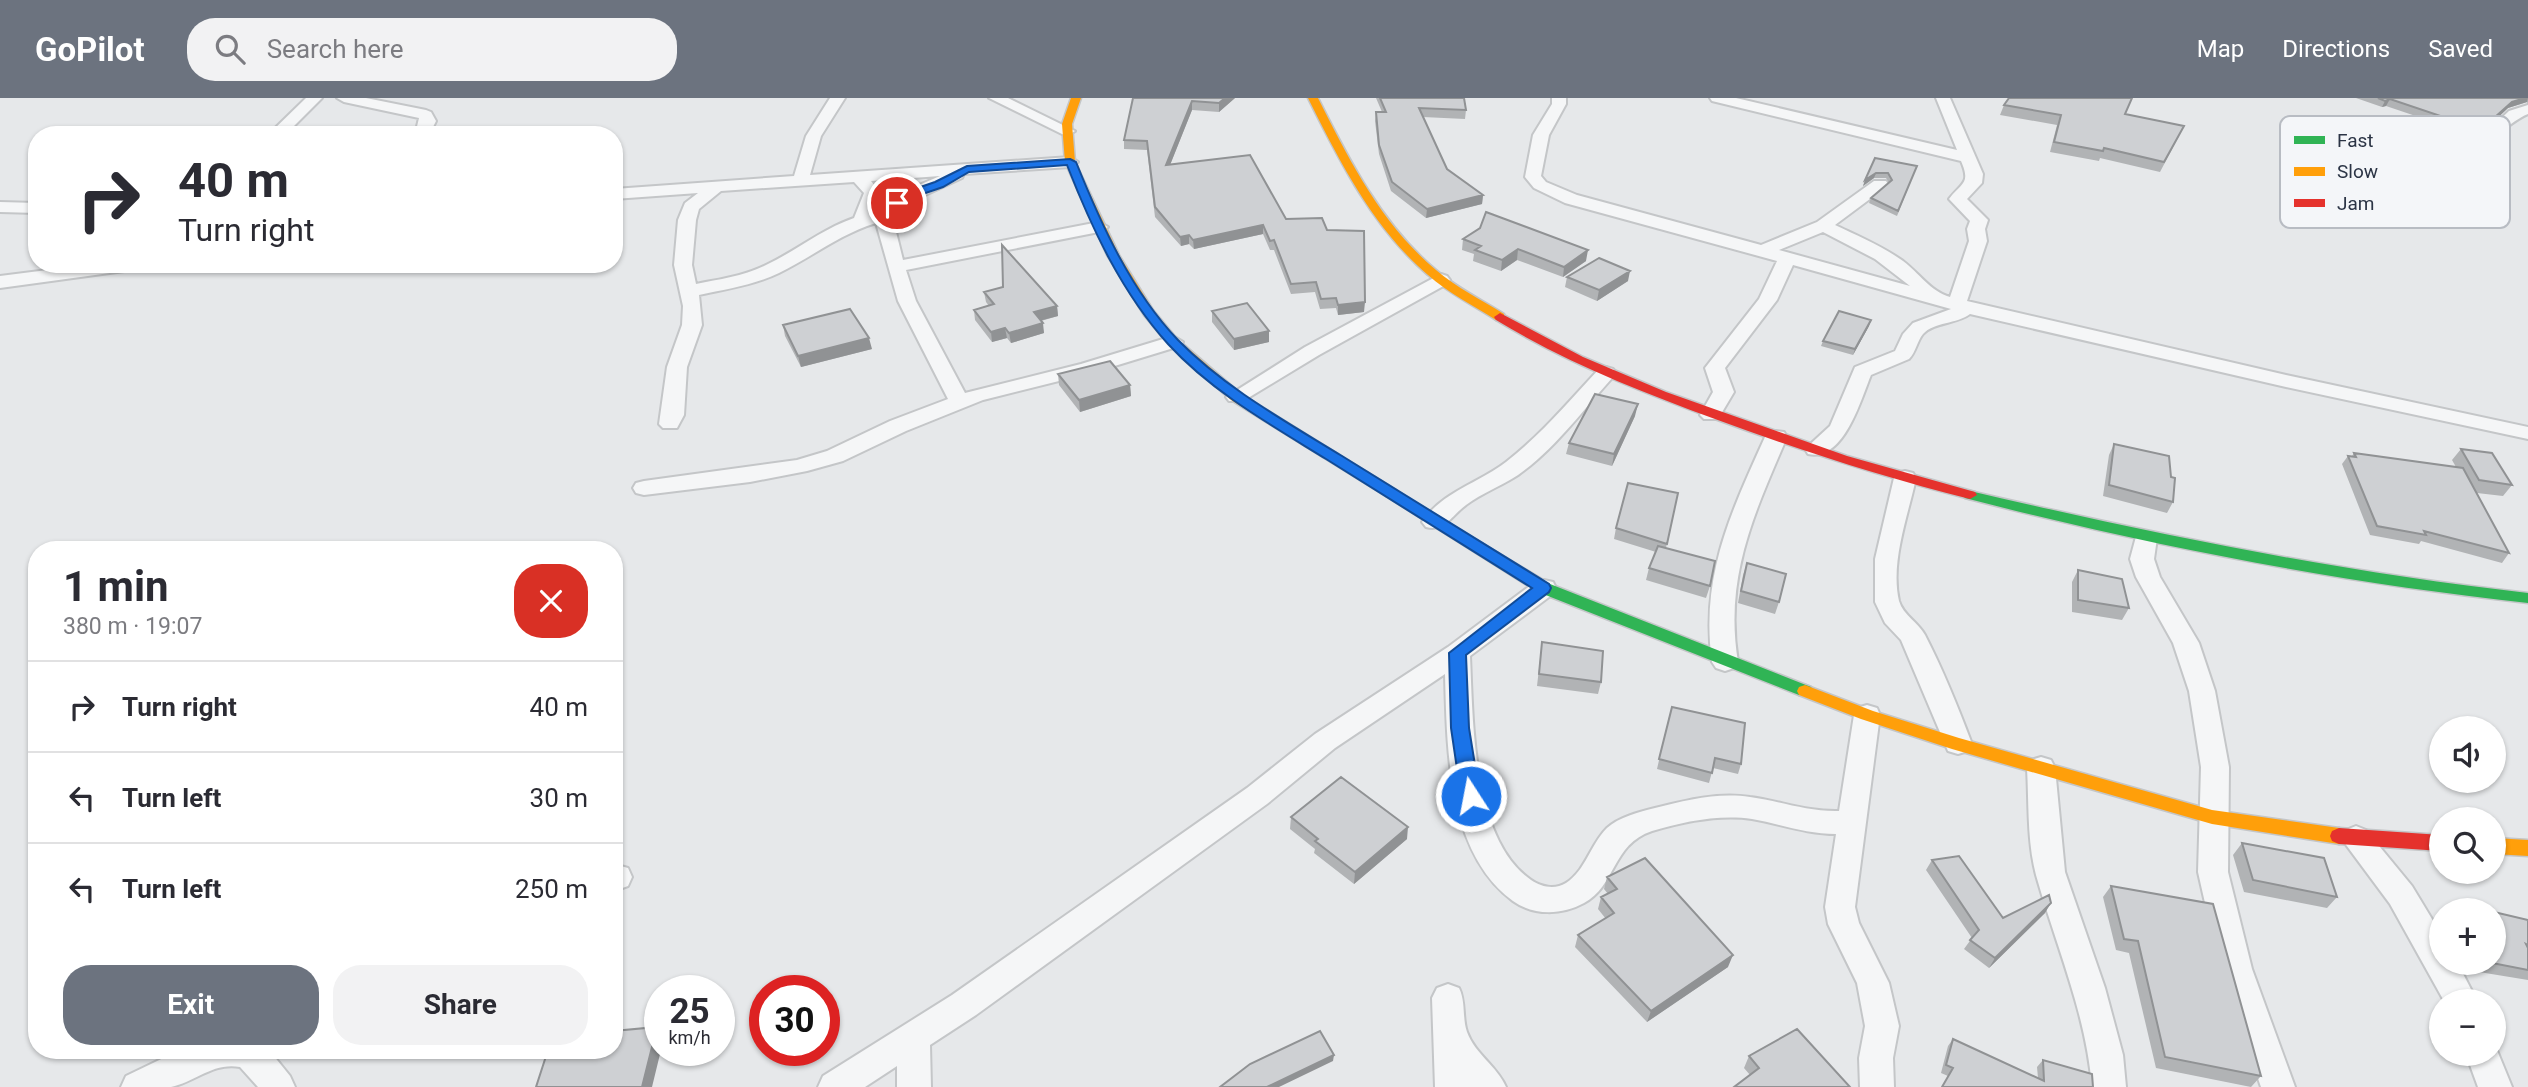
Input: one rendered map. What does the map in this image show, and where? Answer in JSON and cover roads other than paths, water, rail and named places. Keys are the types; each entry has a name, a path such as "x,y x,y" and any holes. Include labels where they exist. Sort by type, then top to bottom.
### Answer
{"street":[{"path":"285,126 315,98"},
{"path":"344,98 426,115 428,121 426,126"},
{"path":"801,180 810,139 823,115 838,98"},
{"path":"996,98 1067,131"},
{"path":"1076,98 1067,124 1070,162 1098,227 1148,312 1173,342 1237,397 1544,588 1725,662 1867,715 1958,744 2212,817 2356,838 2429,843"},
{"path":"1313,98 1353,178 1384,224 1441,280 1520,330 1606,373 1711,415 1905,478 2145,538 2291,567 2431,589 2528,598"},
{"path":"1559,98 1559,104 1545,125 1535,157 1533,177 1540,185 1571,199 1961,306 2528,433"},
{"path":"1717,98 1970,158"},
{"path":"1816,449 1839,429 1862,371 1902,355 1907,351 1918,328 1948,320 1961,306 1978,241 1978,217 1957,199 1974,183 1975,174 1943,98"},
{"path":"623,193 1070,162"},
{"path":"687,292 750,278 772,269 832,234 883,215 902,199 967,169"},
{"path":"858,176 872,192 862,221"},
{"path":"1763,251 1823,226 1880,184"},
{"path":"670,424 677,367 692,325 692,306 683,265 687,220 691,206 716,187"},
{"path":"0,207 28,208"},
{"path":"883,215 896,267 919,327 960,402"},
{"path":"1823,226 1891,260 1918,281 1930,298"},
{"path":"896,267 1098,227"},
{"path":"1711,415 1725,391 1725,385 1716,368 1768,300 1787,257"},
{"path":"0,282 70,273"},
{"path":"1237,397 1312,351 1441,280"},
{"path":"645,488 799,466 835,456 898,426 960,402 1173,342"},
{"path":"1434,522 1458,500 1510,470 1535,450 1606,373"},
{"path":"1725,662 1720,615 1726,573 1755,484 1776,437"},
{"path":"1905,478 1887,559 1887,602 1894,617 1912,635 1941,697 1958,744"},
{"path":"2145,538 2143,559 2148,577 2186,643 2202,691 2215,767 2213,872 2236,969 2278,1087"},
{"path":"835,1087 964,1004 1246,804 1325,741 1457,653 1544,588"},
{"path":"1457,653 1460,728 1466,777 1481,835 1496,865 1520,891 1536,899 1555,900 1576,893 1595,874 1619,834 1644,823 1678,814 1740,806 1820,823 1850,821"},
{"path":"1867,715 1840,907 1844,924 1873,983 1882,1026 1876,1058 1877,1087"},
{"path":"2042,768 2045,835 2050,872 2089,988 2106,1055 2109,1087"},
{"path":"2356,838 2400,895 2455,989"},
{"path":"2506,847 2528,848"},
{"path":"1448,998 1452,1087"},
{"path":"1450,1035 1469,1065 1489,1087"},
{"path":"913,1037 914,1087"},
{"path":"138,1087 183,1064 200,1059"},
{"path":"255,1059 261,1063 278,1087"},
{"path":"2487,1066 2495,1087"}]}
